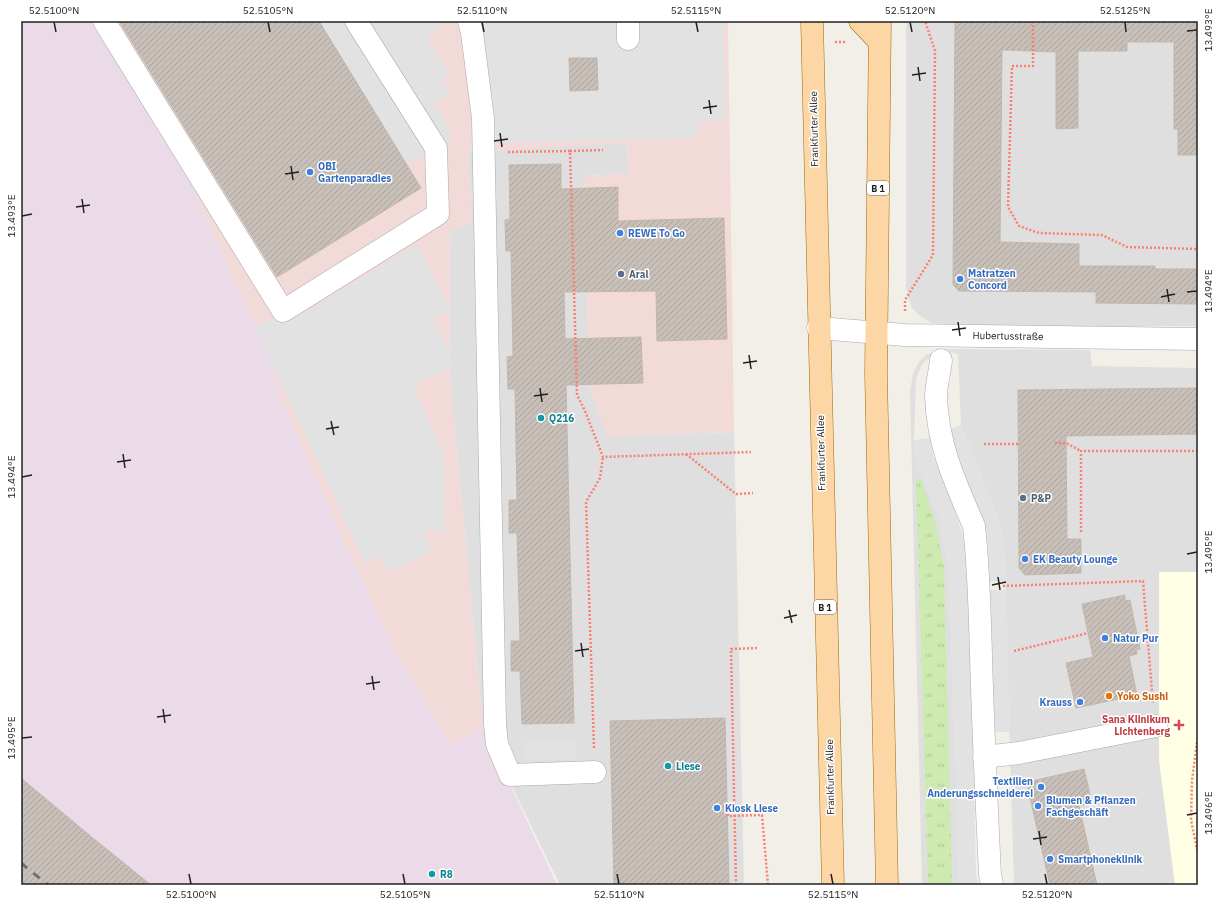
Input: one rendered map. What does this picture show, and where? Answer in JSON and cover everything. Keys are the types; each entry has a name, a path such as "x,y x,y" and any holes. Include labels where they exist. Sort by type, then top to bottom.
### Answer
{"main road":[{"name":"Frankfurter Allee","path":"812,21 818,328 833,885"},
{"path":"860,21 880,31"},
{"name":"B 1","path":"880,31 876,334 887,885"}],"street":[{"path":"104,21 283,311 438,214 436,148 356,21"},
{"path":"469,21 472,33 483,118 494,716 497,744 510,775 595,772"},
{"name":"Hubertusstraße","path":"818,328 876,334 1198,339"},
{"path":"941,360 936,396 940,435 945,456 974,526 979,586 984,757 990,875 992,885"},
{"path":"984,757 1019,753 1156,726"}],"path":[{"path":"911,290 933,255 935,51 925,21"},
{"path":"1033,21 1033,66 1012,66 1008,207 1019,226 1039,233 1102,235 1127,247 1198,249"},
{"path":"830,42 849,42"},
{"path":"483,152 603,150"},
{"path":"570,151 577,395 603,457 600,478 586,502 595,772"},
{"path":"1055,443 1066,443 1081,451 1198,450"},
{"path":"984,444 1018,444"},
{"path":"1081,451 1081,532"},
{"path":"603,457 751,452"},
{"path":"686,454 736,494 752,493"},
{"path":"979,586 1143,581 1156,726"},
{"path":"1014,651 1088,633"},
{"path":"736,885 730,648 758,648"},
{"path":"1198,734 1192,781 1191,820 1198,854"},
{"path":"727,810 728,816 762,815 768,885"}],"shaded area":[{"path":"21,21 94,21 183,166 272,365 281,397 334,520 395,650 450,745 483,727 557,885 21,885"},
{"path":"94,21 728,21 734,432 607,436 589,383 585,176 629,174 626,143 468,152 472,221 450,231 449,369 483,727 450,745 395,650 334,520 281,397 272,365 183,166"},
{"path":"319,21 440,21 443,26 427,36 449,74 442,79 450,93 435,103 451,132 451,139 407,165"},
{"path":"478,21 723,21 726,121 698,121 698,138 494,143"},
{"path":"907,21 1198,21 1198,326 1050,327 943,324 932,323 920,316 912,308 906,286"},
{"path":"626,143 629,174 585,176 589,383 607,436 734,432 744,885 560,885 483,727 449,369 450,231 472,221 468,151"},
{"path":"417,244 450,310 433,318 449,351 449,369 413,385 445,457 445,531 428,531 424,534 431,552 388,572 380,556 365,563 255,328 269,320 296,318"},
{"path":"940,349 1090,350 1092,366 1198,368 1198,885 1014,885 1004,548 999,521 961,425 958,354 951,352 931,356 922,364 916,379 914,440 916,461 940,521 949,567 959,885 922,885 910,392 913,373 919,362 926,355"},
{"path":"961,425 999,521 1004,548 1005,581 990,582 985,526 947,431"},
{"path":"931,438 933,456 950,495 966,546 969,568 976,876 978,885 959,885 958,878 949,567 940,521 916,461 914,440"},
{"name":"Sana Klinikum Lichtenberg","path":"1159,572 1198,572 1198,885 1175,885 1159,760"},
{"path":"990,590 1006,590 1010,732 995,732"},
{"path":"576,740 576,759 525,761 525,742"}],"green space":[{"path":"921,479 935,522 944,567 953,885 928,885 916,480"}],"building":[{"path":"119,21 319,21 421,188 277,277"},
{"path":"955,21 1198,21 1198,155 1178,155 1178,129 1174,129 1174,42 1127,42 1127,51 1078,51 1078,128 1056,129 1056,52 1002,50 1000,242 1079,244 1079,266 1155,266 1155,269 1198,269 1198,304 1096,303 1096,292 959,291 953,285"},
{"path":"569,58 597,58 598,90 570,91"},
{"path":"561,164 561,189 618,187 618,221 724,218 727,339 657,341 656,291 564,292 565,339 641,337 643,383 566,385 574,723 522,724 520,671 511,671 511,641 520,641 517,533 509,533 509,500 517,500 515,389 508,389 507,357 513,356 511,251 506,251 505,220 510,219 509,165"},
{"path":"1198,388 1198,434 1066,436 1067,539 1081,539 1081,573 1025,575 1019,568 1018,390"},
{"path":"1125,595 1125,601 1130,600 1140,649 1136,650 1137,654 1129,656 1137,695 1076,708 1066,663 1093,657 1082,604"},
{"name":"Liese","path":"725,718 729,885 614,885 610,721"},
{"path":"1084,769 1092,803 1079,806 1097,885 1050,885 1028,789 1032,781"},
{"path":"21,778 88,834 151,885 21,885"}],"railway":[{"path":"21,863 48,885"}],"place":[{"name":"OBI Gartenparadies","path":"310,172"},
{"name":"REWE To Go","path":"620,233"},
{"name":"Aral","path":"621,274"},
{"name":"Matratzen Concord","path":"960,279"},
{"name":"Q216","path":"541,418"},
{"name":"P&P","path":"1023,498"},
{"name":"EK Beauty Lounge","path":"1025,559"},
{"name":"Natur Pur","path":"1105,638"},
{"name":"Yoko Sushi","path":"1109,696"},
{"name":"Krauss","path":"1080,702"},
{"name":"Sana Klinikum Lichtenberg","path":"1179,725"},
{"name":"Liese","path":"668,766"},
{"name":"Textilien Anderungsschneiderei","path":"1041,787"},
{"name":"Blumen & Pflanzen Fachgeschäft","path":"1038,806"},
{"name":"Kiosk Liese","path":"717,808"},
{"name":"Smartphoneklinik","path":"1050,859"},
{"name":"R8","path":"432,874"}]}
